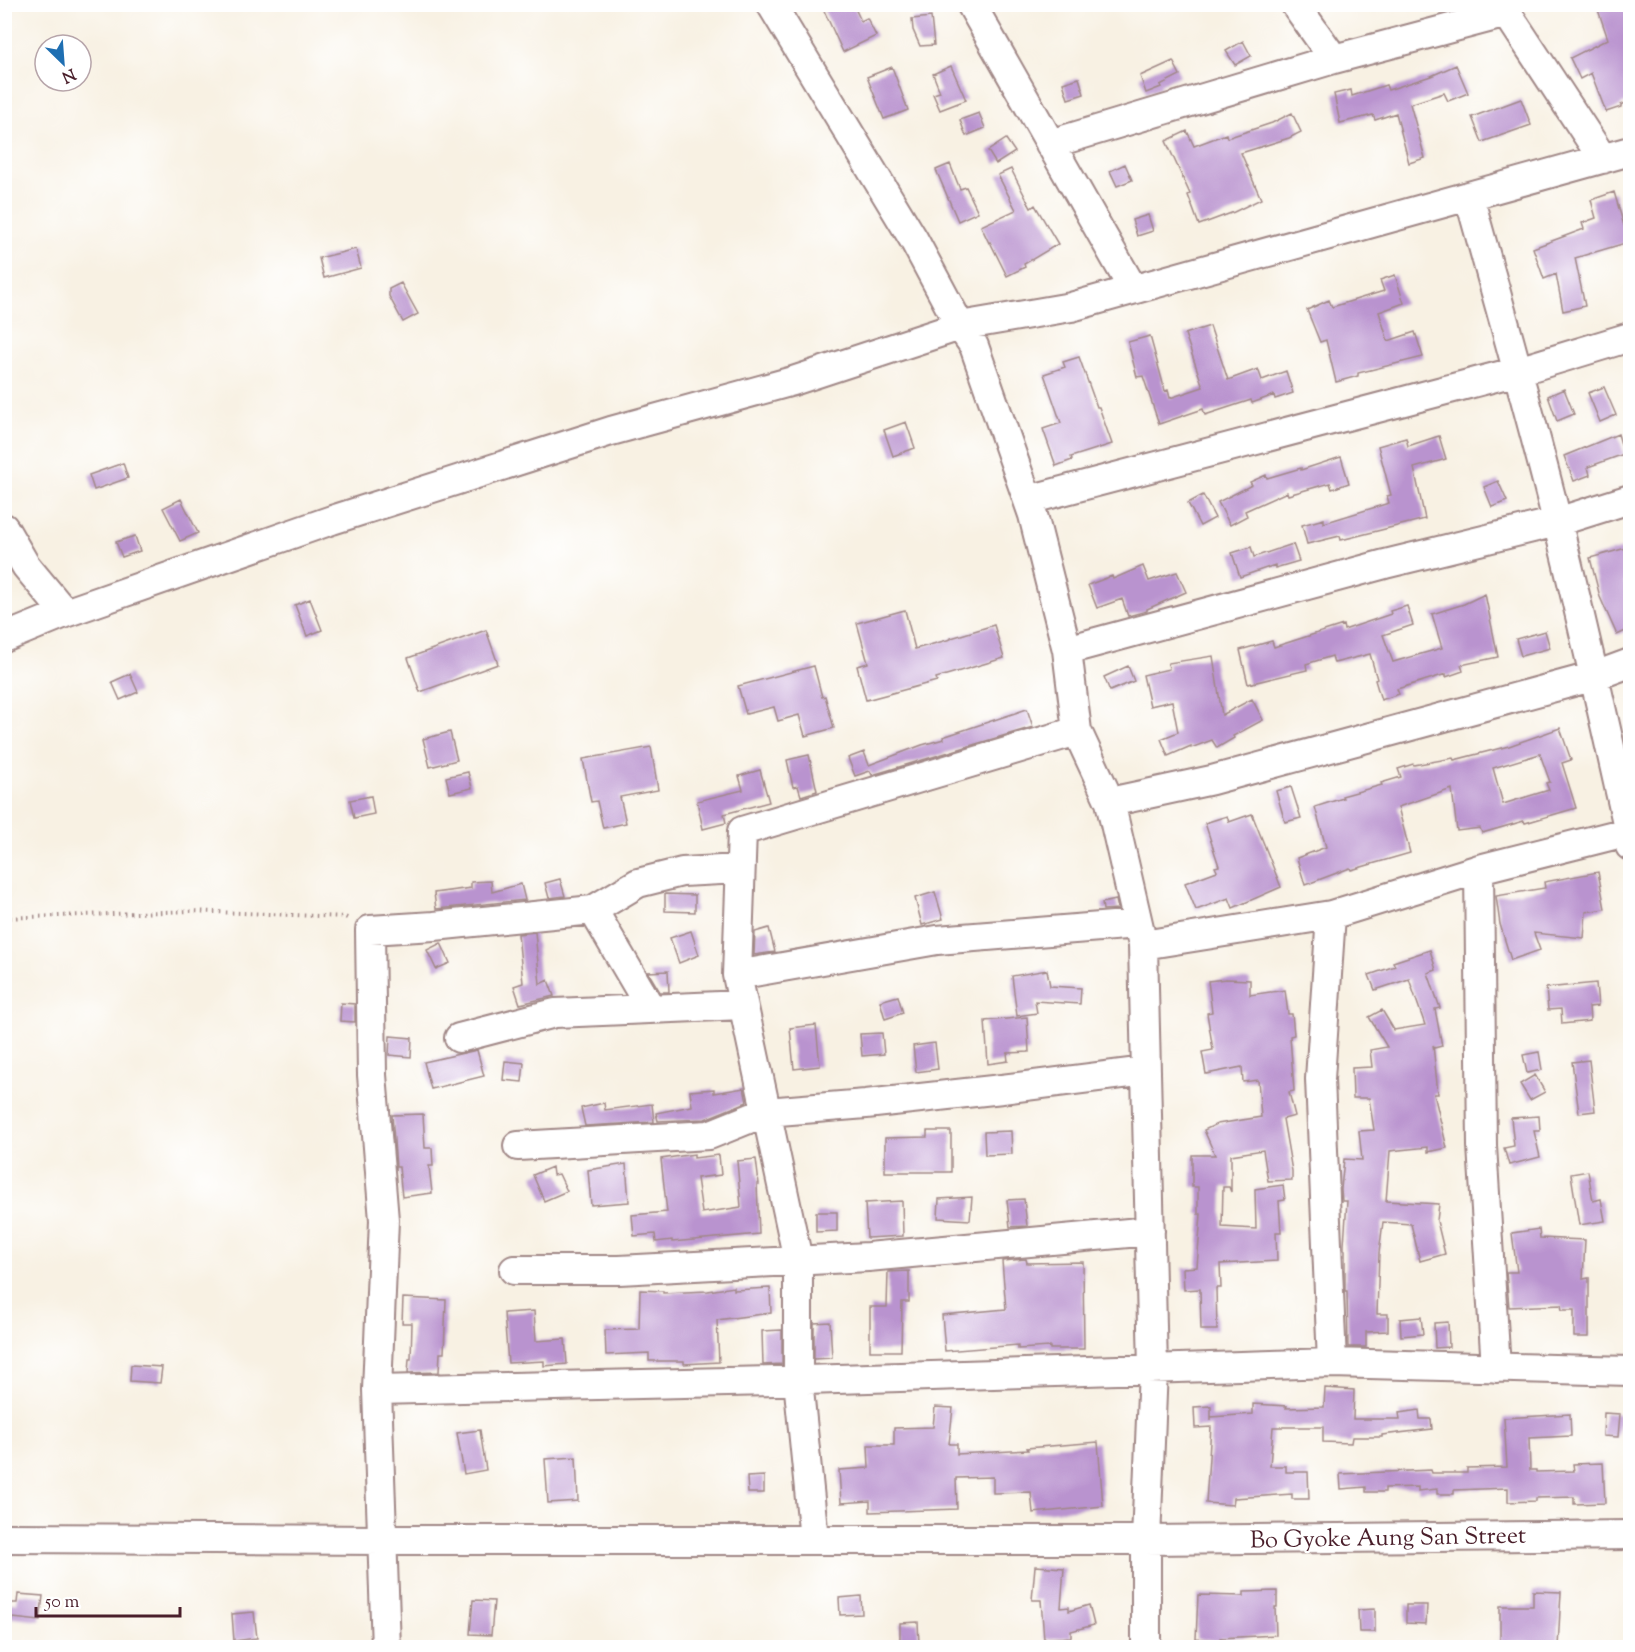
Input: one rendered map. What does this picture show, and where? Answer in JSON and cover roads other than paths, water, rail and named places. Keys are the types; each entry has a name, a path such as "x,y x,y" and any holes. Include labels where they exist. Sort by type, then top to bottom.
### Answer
{"street":[{"path":"771,4 914,240 960,326 974,346 1033,514 1067,650 1077,731 1110,802 1141,934 1153,1369 1146,1540 1146,1647"},
{"path":"970,4 1133,289"},
{"path":"1295,4 1334,59"},
{"path":"1050,144 1504,9 1603,159"},
{"path":"4,638 65,613 332,520 611,431 793,381 960,326 1071,307 1630,151"},
{"path":"736,975 937,940 1141,934 1331,915 1479,869 1630,836 1595,676 1557,522 1469,196"},
{"path":"1028,500 1518,371 1630,337"},
{"path":"1067,650 1385,564 1557,522 1630,499"},
{"path":"4,528 26,567 65,613"},
{"path":"1110,802 1212,780 1595,676 1630,663"},
{"path":"814,1539 798,1380 798,1260 736,975 742,831 1077,731"},
{"path":"386,1647 376,1390 384,1220 372,1075 370,930 594,910 638,883 682,872 740,869"},
{"path":"1479,869 1482,1146 1496,1368"},
{"path":"594,910 651,1009"},
{"path":"1331,915 1320,1079 1332,1363"},
{"path":"459,1038 555,1013 743,1005"},
{"path":"518,1146 710,1135 766,1112 866,1104 1146,1071"},
{"path":"514,1270 619,1269 868,1257 1150,1231"},
{"path":"376,1390 798,1380 1332,1363 1630,1371"},
{"name":"Bo Gyoke Aung San Street","path":"4,1538 1146,1540 1630,1534"}]}
